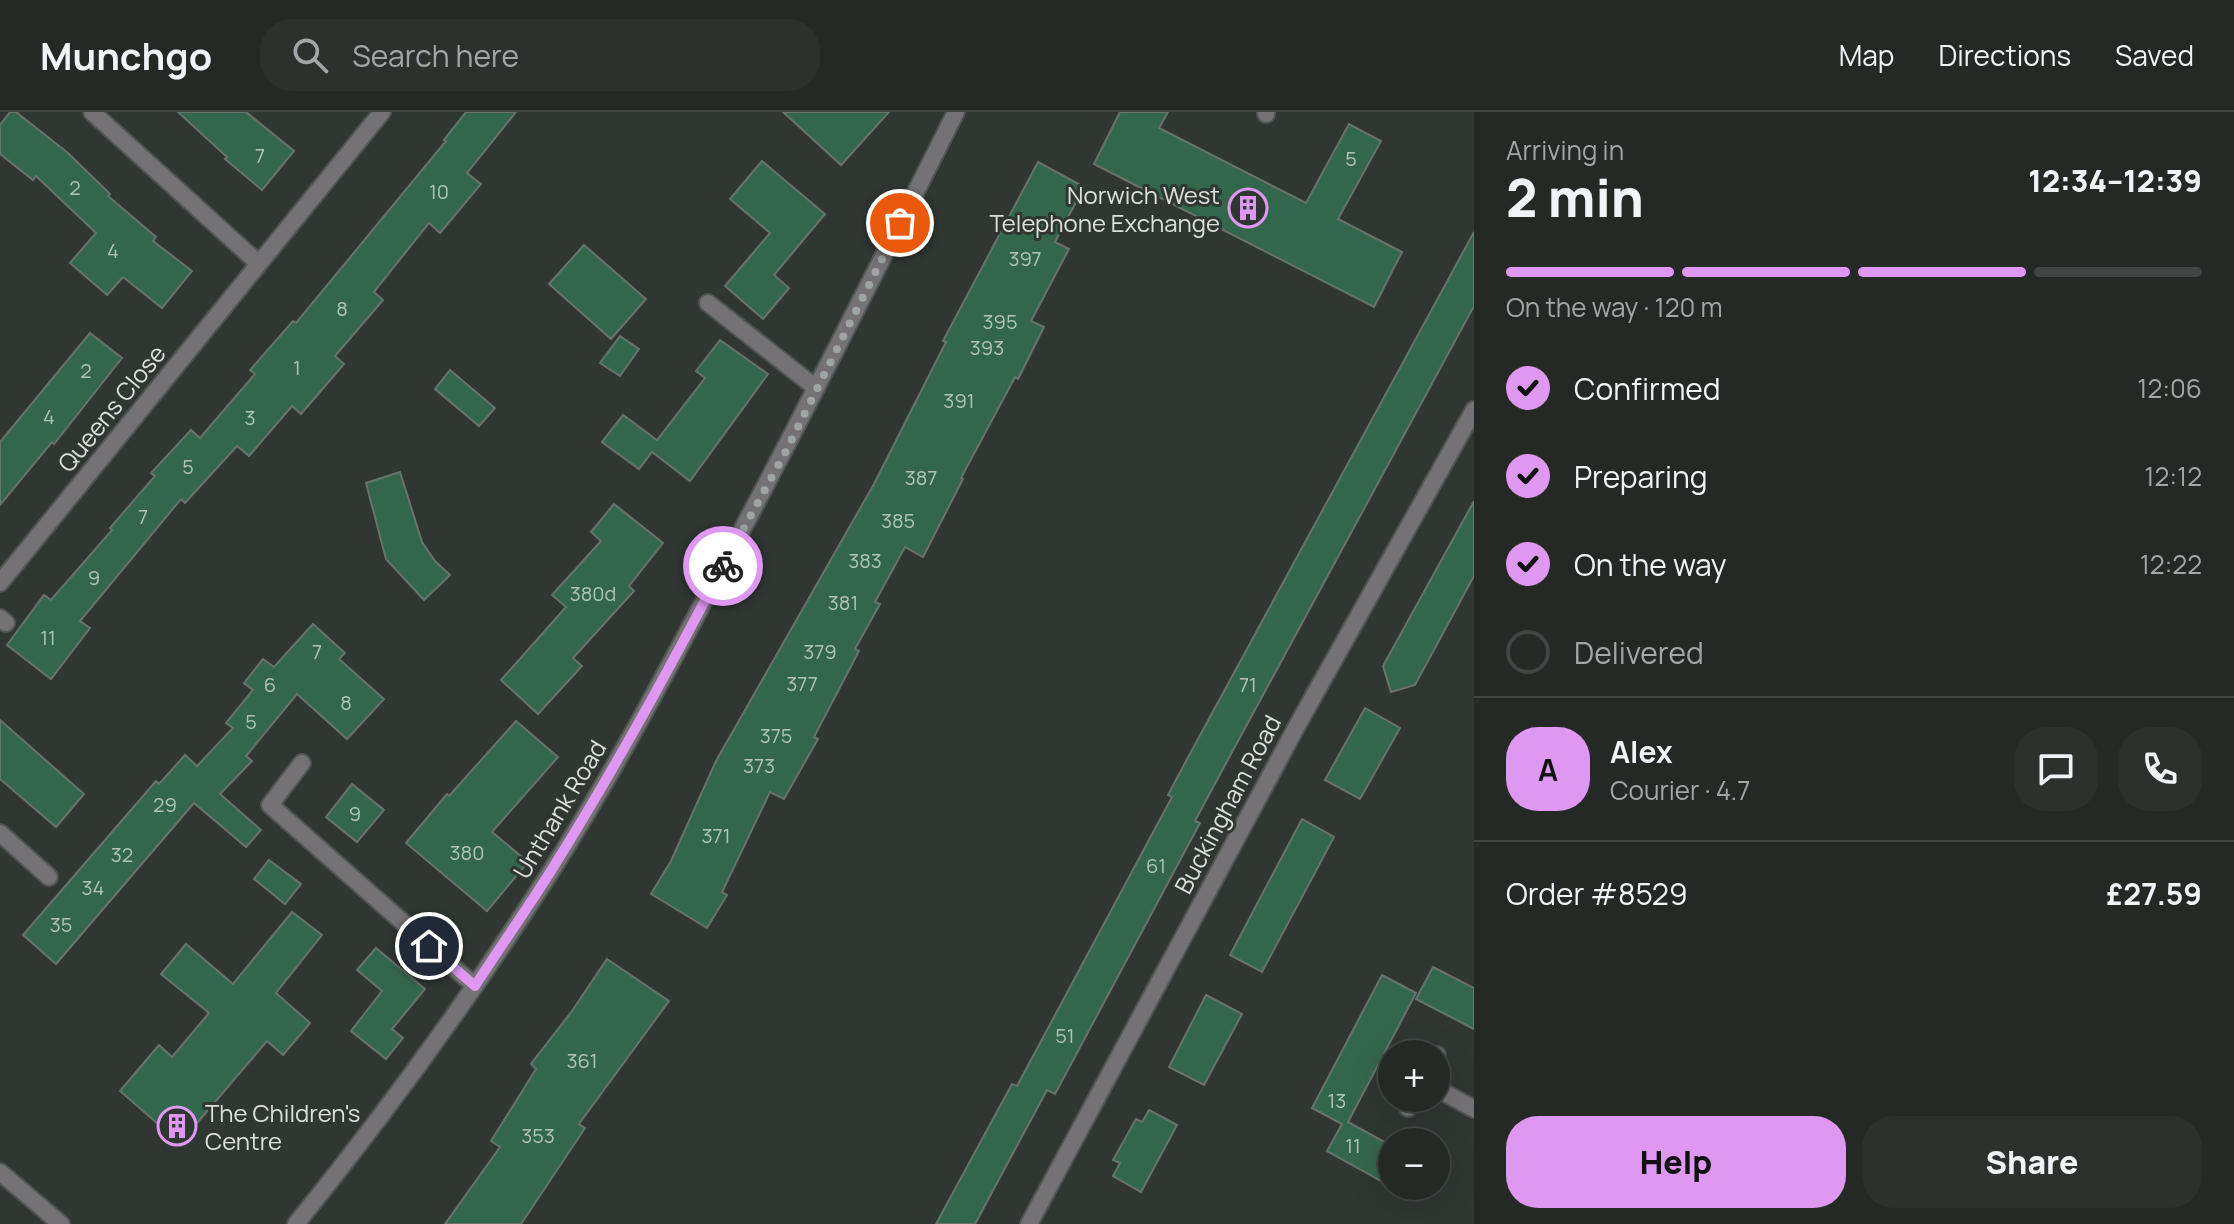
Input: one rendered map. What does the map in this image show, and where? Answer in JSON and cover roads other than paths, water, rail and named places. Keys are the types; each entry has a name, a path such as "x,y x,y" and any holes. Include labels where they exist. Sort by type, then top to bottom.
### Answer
{"street":[{"path":"92,112 258,263"},
{"name":"Queens Close","path":"0,583 382,112"},
{"name":"Unthank Road","path":"296,1224 475,986 549,875 625,746 785,453 956,112"},
{"path":"708,303 816,388"},
{"name":"Buckingham Road","path":"1029,1224 1298,724 1474,410"},
{"path":"302,763 270,805 475,986"},
{"path":"0,833 49,877"},
{"path":"1450,1096 1474,1109"},
{"path":"0,1172 61,1224"}],"place":[{"name":"Norwich West Telephone Exchange","path":"1248,208"},
{"name":"The Children's Centre","path":"177,1126"}]}
